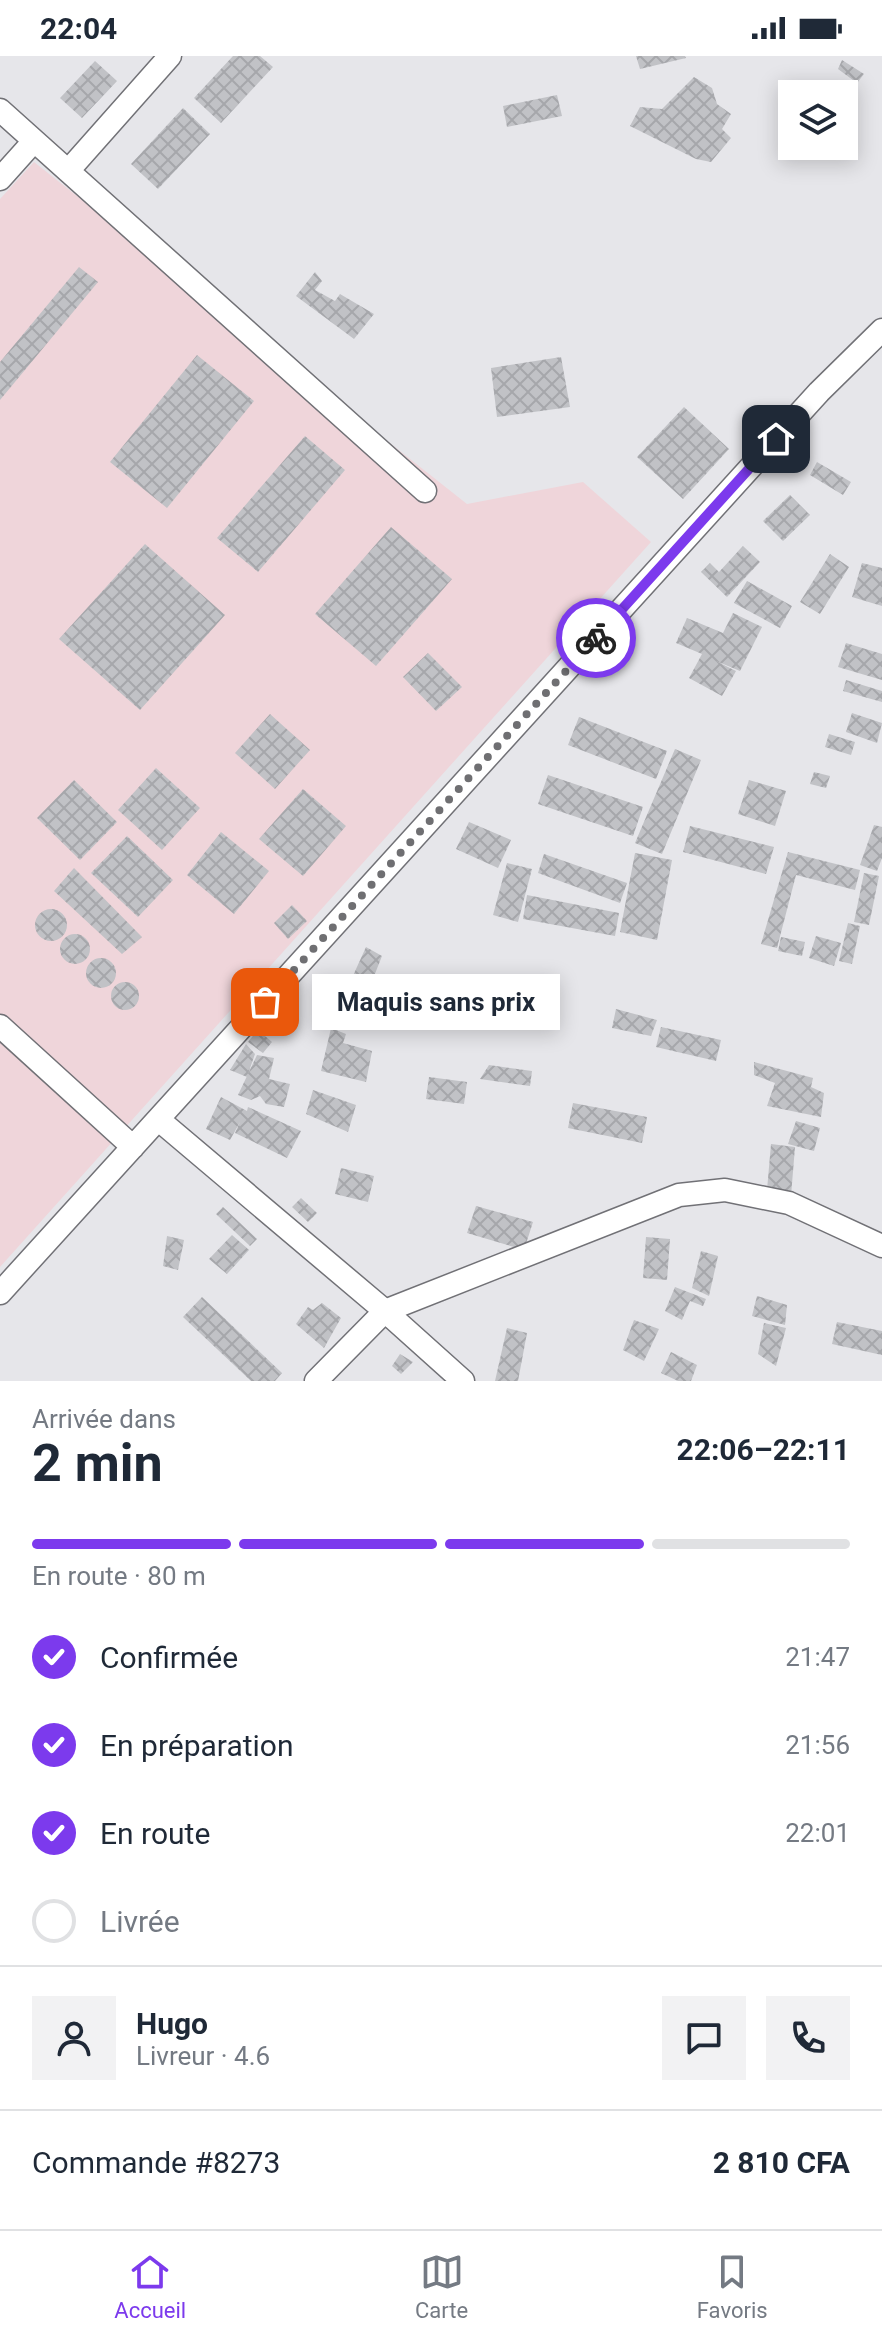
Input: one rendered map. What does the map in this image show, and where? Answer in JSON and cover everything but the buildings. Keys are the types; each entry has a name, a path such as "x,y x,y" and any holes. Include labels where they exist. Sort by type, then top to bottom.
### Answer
{"street":[{"path":"68,171 170,56"},
{"path":"0,110 425,491"},
{"path":"0,179 34,141"},
{"path":"0,1293 819,392 882,330"},
{"path":"0,1026 133,1147"},
{"path":"159,1120 463,1381"},
{"path":"316,1381 385,1311 679,1195 725,1190 789,1203 882,1246"}],"shaded area":[{"path":"34,162 467,504 583,482 651,542 0,1267 0,199"}],"way so far":[{"path":"265,1002 596,638"}],"place":[{"name":"Maquis sans prix","path":"265,1002"}],"route":[{"path":"596,638 776,439"}]}
